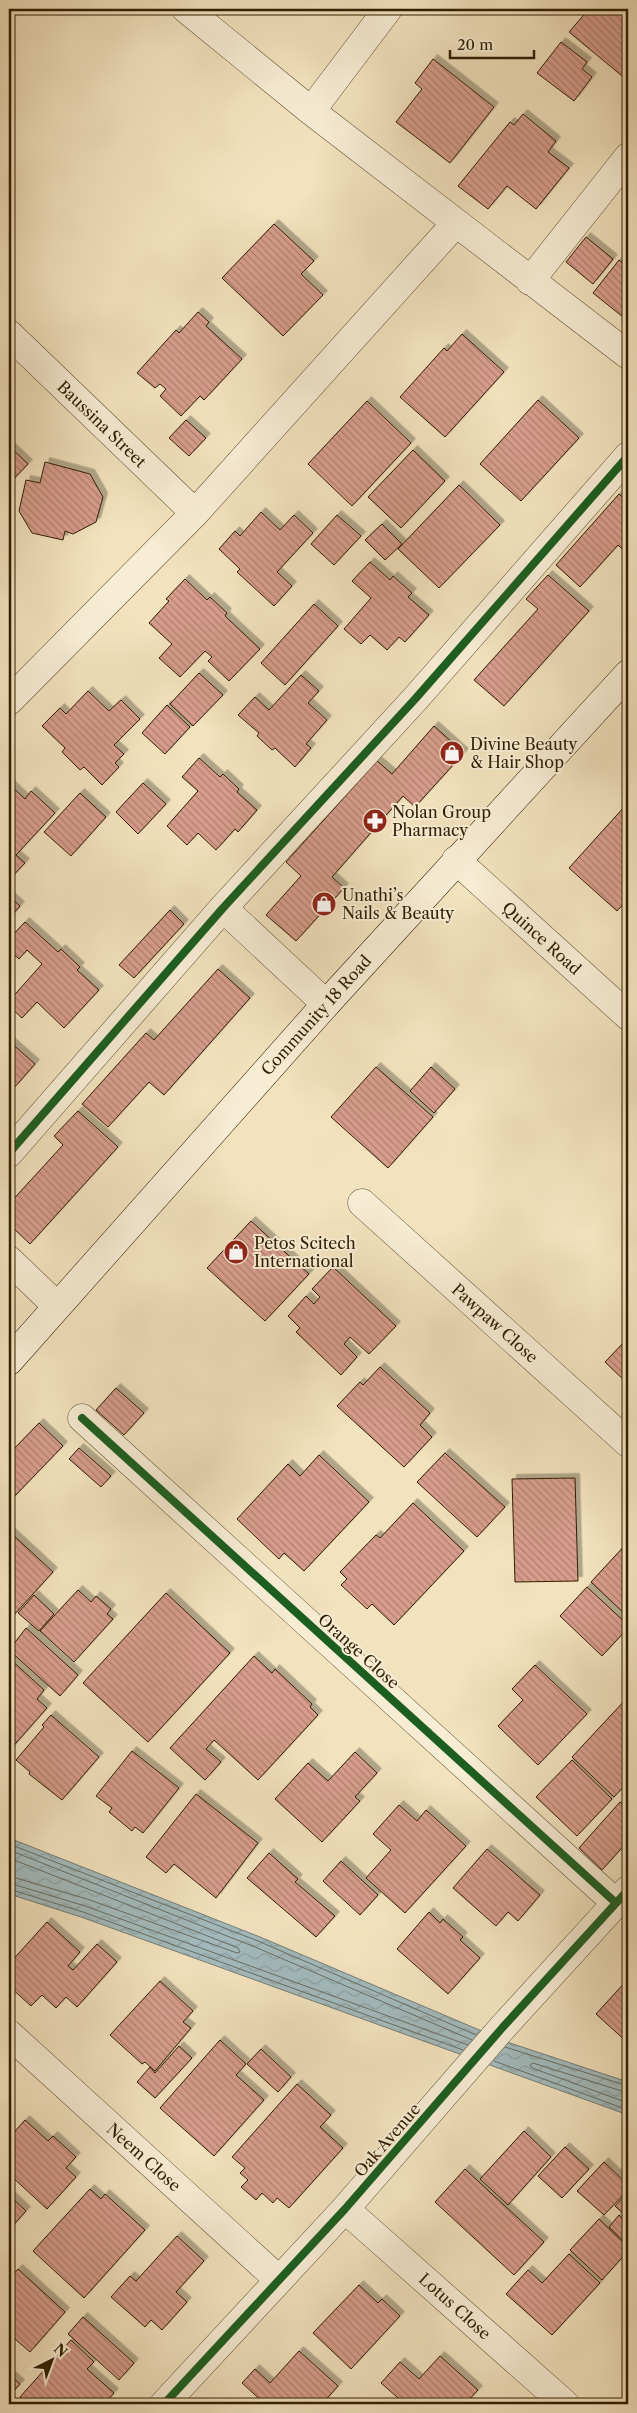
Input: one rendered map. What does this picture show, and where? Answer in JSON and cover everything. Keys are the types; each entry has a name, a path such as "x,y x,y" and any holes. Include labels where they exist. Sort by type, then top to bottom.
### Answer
{"street":[{"path":"186,9 311,111 628,355"},
{"path":"311,111 388,9"},
{"path":"530,281 628,157"},
{"path":"9,701 195,513 456,223"},
{"name":"Baussina Street","path":"9,334 195,513"},
{"path":"9,1153 223,908 416,698 628,456"},
{"name":"Community 18 Road","path":"9,1361 326,1004 628,674"},
{"name":"Quince Road","path":"456,860 628,1016"},
{"path":"223,908 326,1004"},
{"name":"Pawpaw Close","path":"362,1203 628,1443"},
{"path":"9,1260 57,1306"},
{"name":"Orange Close","path":"82,1418 622,1897"},
{"name":"Oak Avenue","path":"164,2404 345,2209 503,2027 622,1897"},
{"name":"Neem Close","path":"9,2034 279,2280"},
{"name":"Lotus Close","path":"345,2209 550,2400"}],"water":[{"path":"9,1838 260,1937 510,2043 628,2082 628,2115 81,1917 9,1894"}],"building":[{"path":"589,9 628,9 628,81 569,32"},
{"path":"561,42 587,62 582,69 592,77 574,101 537,73"},
{"path":"433,59 494,107 450,163 396,122 422,89 415,83"},
{"path":"523,114 556,141 548,152 569,168 536,209 507,186 488,209 458,186 510,122 514,125"},
{"path":"274,224 314,261 301,274 323,295 283,336 222,278"},
{"path":"586,237 613,259 593,284 566,262"},
{"path":"619,260 628,268 628,321 593,293"},
{"path":"198,312 209,322 206,326 242,359 204,400 200,396 181,416 160,396 166,389 160,384 155,388 137,373 176,330 179,333"},
{"path":"462,334 504,372 445,437 400,397 444,348 447,351"},
{"path":"538,400 579,438 521,501 480,464"},
{"path":"367,401 411,443 352,506 308,464"},
{"path":"186,420 206,438 189,456 169,438"},
{"path":"9,446 28,464 9,484"},
{"path":"413,450 445,481 401,528 368,497"},
{"path":"45,462 90,474 103,497 96,522 73,534 65,531 63,540 32,533 19,511 26,480 40,483"},
{"path":"459,485 500,525 439,588 398,549"},
{"path":"619,494 628,502 628,555 618,545 580,587 556,565"},
{"path":"261,512 280,530 294,515 313,533 277,572 292,586 274,606 237,572 240,569 219,549 235,531 240,536"},
{"path":"337,515 361,536 334,565 311,544"},
{"path":"382,524 402,544 385,560 365,540"},
{"path":"370,562 390,580 393,576 412,593 408,597 429,615 405,642 399,637 387,650 370,635 361,644 344,629 371,598 352,581"},
{"path":"548,575 589,611 504,706 474,680 538,609 526,599"},
{"path":"185,579 207,600 210,597 227,613 225,616 260,649 229,681 208,661 212,657 205,651 180,677 159,658 172,644 149,623 169,601 166,599"},
{"path":"314,604 338,626 285,685 261,663"},
{"path":"199,673 223,695 193,726 170,704"},
{"path":"301,675 319,691 308,703 327,720 306,744 311,748 295,767 275,748 272,750 257,736 259,733 238,715 255,697 269,710"},
{"path":"88,691 109,711 121,700 140,719 114,745 124,754 115,763 119,767 102,785 84,767 80,770 62,752 65,748 42,726 60,708 66,714"},
{"path":"167,705 190,727 165,754 142,733"},
{"path":"434,726 464,753 415,807 403,796 332,877 344,888 296,941 266,915 301,876 286,862 377,761 392,774"},
{"path":"199,758 220,777 223,774 239,789 237,792 257,810 238,832 235,829 216,850 198,833 187,845 167,826 198,791 182,777"},
{"path":"143,783 166,804 138,834 116,812"},
{"path":"9,784 25,799 31,791 55,813 16,855 25,863 9,880"},
{"path":"80,793 106,817 71,856 44,832"},
{"path":"626,805 628,807 628,899 617,911 569,868"},
{"path":"9,896 20,906 9,919"},
{"path":"170,910 184,924 134,978 119,965"},
{"path":"25,922 58,952 61,949 80,967 77,970 99,990 64,1028 37,1002 22,1018 9,1006 9,1001 42,964 27,950 19,959 9,950 9,939"},
{"path":"218,969 250,998 164,1095 149,1082 108,1127 82,1104 146,1033 154,1040"},
{"path":"9,1041 35,1064 14,1088 9,1083"},
{"path":"376,1067 433,1117 388,1168 331,1117"},
{"path":"431,1067 455,1089 434,1113 410,1091"},
{"path":"78,1111 118,1147 30,1244 9,1224 9,1204 63,1145 54,1136"},
{"path":"251,1221 309,1274 265,1321 207,1268"},
{"path":"333,1267 396,1326 369,1354 350,1337 344,1344 357,1357 341,1375 296,1332 300,1328 288,1316 306,1296 314,1304 320,1297 312,1289"},
{"path":"628,1338 628,1384 605,1362"},
{"path":"380,1367 430,1413 420,1425 432,1437 404,1467 337,1406 360,1382 363,1385"},
{"path":"116,1388 144,1413 124,1435 96,1410"},
{"path":"39,1423 63,1446 10,1501 9,1454"},
{"path":"79,1448 111,1476 101,1487 69,1459"},
{"path":"445,1453 505,1507 477,1537 417,1482"},
{"path":"319,1455 369,1502 304,1571 284,1553 279,1559 237,1519 288,1464 300,1476"},
{"path":"575,1478 578,1581 515,1582 512,1479"},
{"path":"413,1503 464,1551 394,1625 372,1604 367,1609 341,1585 347,1579 340,1572 376,1535 380,1538"},
{"path":"11,1533 53,1572 13,1616 9,1612 9,1535"},
{"path":"628,1542 628,1617 591,1582"},
{"path":"587,1587 628,1625 628,1628 602,1656 560,1616"},
{"path":"78,1590 91,1602 96,1596 111,1609 107,1614 113,1619 74,1662 40,1631"},
{"path":"166,1593 230,1653 148,1742 83,1683"},
{"path":"34,1595 54,1614 39,1631 18,1613"},
{"path":"26,1628 78,1675 60,1696 9,1650"},
{"path":"254,1656 272,1673 275,1669 312,1704 310,1707 318,1715 258,1780 214,1740 206,1749 221,1762 205,1780 170,1748"},
{"path":"9,1658 44,1690 37,1699 47,1708 9,1751"},
{"path":"535,1665 587,1714 538,1765 498,1726 523,1700 512,1689"},
{"path":"628,1697 628,1782 614,1797 572,1757"},
{"path":"51,1715 99,1757 62,1800 29,1774 30,1772 16,1760 44,1727 42,1725"},
{"path":"132,1751 179,1788 143,1833 135,1827 132,1831 109,1812 112,1808 96,1796"},
{"path":"355,1752 377,1773 355,1797 360,1801 322,1842 275,1799 308,1763 328,1781"},
{"path":"572,1760 612,1799 577,1836 536,1797"},
{"path":"196,1794 258,1843 216,1898 174,1864 166,1873 146,1857"},
{"path":"620,1802 628,1809 628,1841 602,1870 579,1848"},
{"path":"399,1805 417,1821 426,1810 466,1846 405,1913 366,1878 391,1850 373,1834"},
{"path":"487,1849 540,1895 518,1921 508,1912 496,1926 453,1888"},
{"path":"269,1853 298,1879 295,1882 335,1916 316,1937 247,1878"},
{"path":"341,1861 378,1895 360,1915 323,1881"},
{"path":"429,1912 440,1923 443,1919 463,1937 460,1940 480,1958 448,1994 397,1949"},
{"path":"47,1922 80,1952 68,1966 73,1970 97,1944 117,1962 77,2007 66,1997 56,2008 42,1995 31,2006 9,1986 9,1964"},
{"path":"628,1979 628,2043 596,2014"},
{"path":"160,1981 193,2011 183,2022 191,2028 155,2071 145,2062 142,2064 110,2035"},
{"path":"220,2040 246,2064 236,2075 264,2100 214,2156 160,2108"},
{"path":"179,2046 192,2058 155,2098 137,2082 150,2067 155,2073"},
{"path":"261,2049 291,2077 278,2092 247,2064"},
{"path":"297,2084 331,2115 320,2127 343,2148 289,2208 277,2198 273,2203 262,2193 256,2200 241,2187 248,2180 240,2173 245,2168 232,2157"},
{"path":"25,2120 48,2141 53,2136 76,2157 66,2168 76,2177 47,2209 9,2174 9,2138"},
{"path":"524,2131 551,2157 508,2205 480,2179"},
{"path":"565,2147 589,2169 562,2198 538,2176"},
{"path":"604,2162 628,2185 628,2190 604,2215 577,2191"},
{"path":"465,2169 544,2242 514,2275 435,2202"},
{"path":"90,2189 101,2199 105,2194 145,2230 84,2298 33,2251"},
{"path":"628,2192 628,2218 615,2206"},
{"path":"9,2195 26,2211 9,2230"},
{"path":"619,2215 628,2224 628,2245 609,2227"},
{"path":"599,2219 628,2247 628,2251 602,2280 570,2250"},
{"path":"177,2236 204,2261 176,2292 187,2302 162,2330 151,2320 145,2327 111,2297 130,2276 136,2281"},
{"path":"569,2254 600,2283 552,2335 506,2294 528,2270 542,2283"},
{"path":"18,2269 65,2312 30,2352 15,2339 9,2345 9,2279"},
{"path":"359,2285 378,2303 382,2299 400,2316 351,2369 313,2333"},
{"path":"83,2317 134,2363 119,2380 68,2334"},
{"path":"71,2340 94,2362 87,2369 114,2393 104,2404 28,2404 20,2397"},
{"path":"299,2351 338,2386 322,2404 265,2404 242,2383 255,2369 270,2383"},
{"path":"440,2356 478,2390 465,2404 405,2404 381,2383 400,2362 419,2379"},
{"path":"9,2374 20,2384 9,2396"}],"cycle path":[{"path":"9,1153 223,908 416,698 628,456"},
{"path":"82,1418 616,1903"},
{"path":"164,2404 345,2209 503,2027 628,1890"}],"place":[{"name":"Divine Beauty & Hair Shop","path":"452,753"},
{"name":"Nolan Group Pharmacy","path":"375,821"},
{"name":"Unathi’s Nails & Beauty","path":"324,904"},
{"name":"Petos Scitech International","path":"236,1252"}]}
